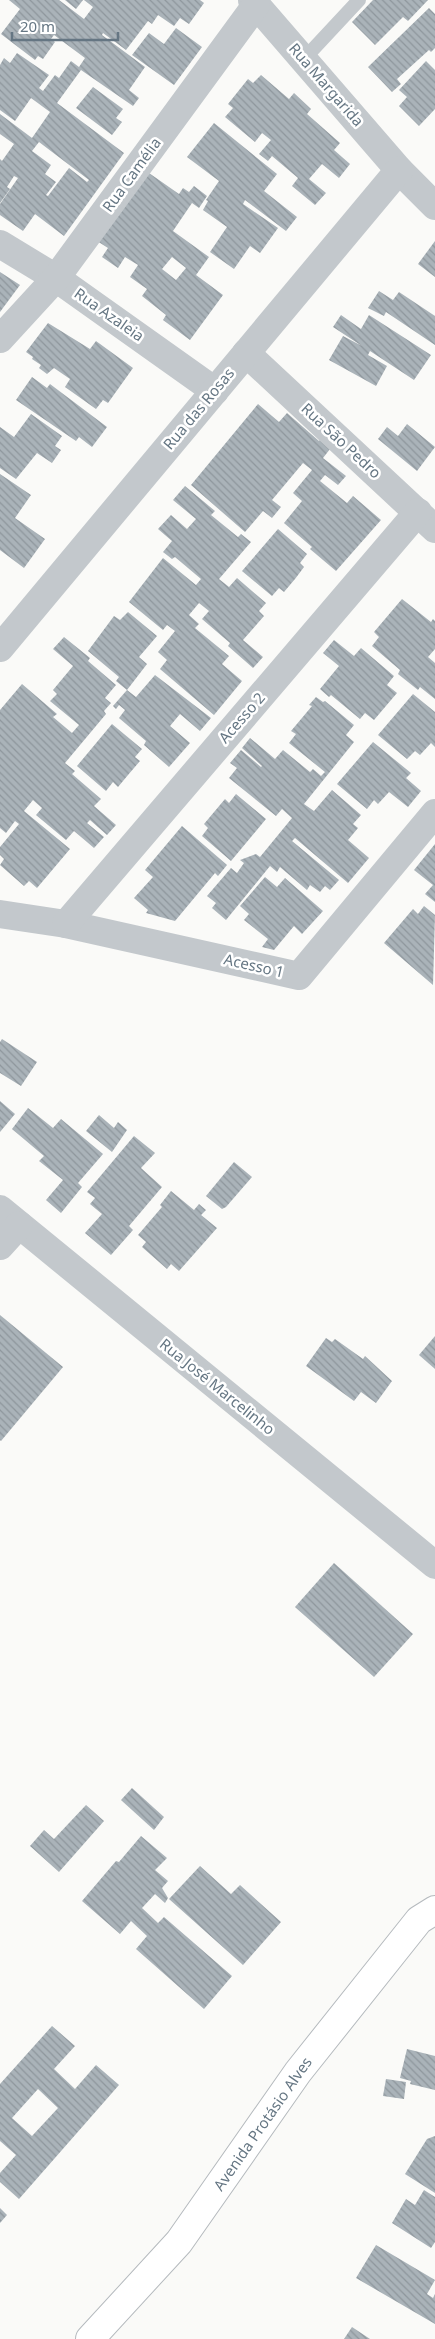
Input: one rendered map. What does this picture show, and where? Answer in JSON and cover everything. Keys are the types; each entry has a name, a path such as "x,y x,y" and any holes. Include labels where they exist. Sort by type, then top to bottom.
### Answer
{"main road":[{"name":"Avenida Protásio Alves","path":"90,2339 180,2242 298,2072 419,1920 435,1910"}],"street":[{"name":"Rua Margarida","path":"254,2 399,170 435,206"},
{"name":"Rua Camélia","path":"0,339 56,278 254,2"},
{"name":"Rua das Rosas","path":"0,648 399,170"},
{"name":"Rua Azaleia","path":"0,244 56,278 215,390"},
{"name":"Rua São Pedro","path":"246,353 427,521"},
{"name":"Acesso 2","path":"66,924 427,521"},
{"name":"Acesso 1","path":"0,914 66,924 300,976 435,813"},
{"path":"0,1246 9,1217"},
{"name":"Rua José Marcelinho","path":"9,1217 435,1565"}],"lane":[{"path":"304,59 359,0"}],"building":[{"path":"9,0 59,0 84,19 93,7 84,0 200,0 204,3 189,24 180,18 174,26 158,15 152,24 148,21 126,50 103,33 102,35 145,67 129,90 139,98 133,106 81,70 57,103 124,153 64,236 35,214 23,231 0,215 0,204 18,178 14,176 7,187 10,189 0,203 0,159 2,161 14,144 0,134 0,114 32,138 50,112 31,98 15,121 0,110 0,65 4,58 10,63 17,53 49,75 39,88 43,91 55,75 59,78 71,61 79,67 85,58 54,35 51,39 55,42 43,59 38,56 35,60 1,34 20,9","holes":["39,142 89,180 87,182 69,168 48,196 46,195 56,182 45,174 51,165 32,151"]},
{"path":"65,0 83,0 76,9"},
{"path":"373,0 428,0 408,21 403,17 375,45 352,22"},
{"path":"429,8 435,14 435,48 431,52 429,50 397,79 401,84 392,92 368,67"},
{"path":"176,28 202,47 174,85 132,55 149,33 164,44"},
{"path":"426,61 435,70 435,109 419,126 399,106 407,97 399,90"},
{"path":"261,75 289,99 294,93 311,109 307,114 340,143 334,150 350,164 339,178 322,164 309,179 326,193 315,205 292,186 298,178 272,156 268,161 259,154 271,140 262,133 255,142 225,117 233,108 228,104 248,79 253,83"},
{"path":"93,87 123,109 116,118 122,122 112,135 76,108"},
{"path":"214,123 277,174 264,191 297,217 286,231 245,200 243,204 278,228 260,253 250,246 234,269 210,252 227,227 203,210 208,201 206,200 219,181 187,157"},
{"path":"149,173 179,194 183,188 189,192 194,186 207,196 199,208 192,203 173,231 209,257 196,275 223,295 190,340 163,320 166,315 142,296 147,289 130,277 138,265 125,257 118,268 102,257 108,248 97,241","holes":["172,257 186,268 176,280 162,269"]},
{"path":"435,241 435,277 418,264"},
{"path":"0,272 20,285 0,312"},
{"path":"379,291 393,300 399,292 435,316 435,345 386,312 384,316 368,308"},
{"path":"341,315 361,329 369,315 431,355 414,380 370,351 368,355 387,366 376,386 329,360 343,336 362,346 333,327"},
{"path":"48,323 90,349 96,341 133,368 108,403 103,400 96,409 65,387 70,379 54,368 47,374 39,368 41,365 26,352"},
{"path":"32,377 47,388 50,384 107,427 92,447 79,437 76,441 16,400"},
{"path":"258,404 279,422 287,413 319,441 324,435 334,444 323,458 346,476 338,485 325,475 320,481 347,503 353,496 381,520 336,571 284,523 302,501 293,493 312,470 303,463 272,500 281,507 272,518 263,511 245,532 191,485"},
{"path":"31,414 62,436 55,446 61,450 52,463 37,453 16,479 0,468 0,427 14,437"},
{"path":"407,424 435,447 417,471 378,439 387,427 398,436"},
{"path":"0,474 31,495 15,518 45,539 24,568 0,550"},
{"path":"185,486 215,511 211,515 238,537 241,534 251,542 219,579 229,587 237,578 266,603 259,611 264,616 243,640 263,657 253,668 228,646 230,643 202,619 209,611 199,603 189,615 199,624 195,628 229,656 222,664 242,681 214,715 160,669 167,660 158,652 175,631 167,625 163,630 129,602 163,558 196,585 201,579 175,557 172,559 163,552 172,541 158,529 171,515 187,529 196,519 173,500"},
{"path":"278,529 307,554 300,563 304,567 295,579 284,592 279,588 272,596 242,571"},
{"path":"402,599 431,622 433,619 435,621 435,649 428,657 435,663 435,699 420,687 418,690 398,674 400,670 372,646 379,637 374,632"},
{"path":"128,612 157,636 139,657 147,664 127,690 116,681 119,677 88,651 114,616 120,620"},
{"path":"64,637 90,658 88,661 116,685 105,698 111,703 104,711 106,714 65,763 75,771 72,774 101,799 94,806 116,825 107,835 90,820 87,823 104,837 94,848 74,831 66,840 36,815 42,808 33,800 24,811 70,849 37,888 29,881 24,886 0,865 4,859 0,855 0,847 19,824 15,821 6,833 0,828 0,710 22,684 57,714 53,717 72,733 79,725 50,701 57,694 53,690 73,666 53,649"},
{"path":"334,640 354,656 361,648 394,676 387,685 397,693 374,720 365,713 360,719 331,695 329,697 320,689 339,666 323,653"},
{"path":"155,675 211,718 200,731 180,714 170,726 190,743 169,767 144,745 146,741 119,718 125,710 119,705 116,709 113,706 127,690 136,697"},
{"path":"413,694 435,712 435,747 431,743 420,755 415,751 407,759 378,735"},
{"path":"316,697 323,702 325,701 354,725 346,735 354,742 304,804 314,811 332,790 361,815 353,824 358,828 348,840 369,858 348,883 295,838 292,841 339,880 330,890 325,886 320,892 310,885 307,890 280,867 277,872 270,866 226,920 212,908 216,903 207,896 231,868 237,873 244,863 240,860 256,854 260,857 292,818 282,809 276,816 229,778 237,768 230,763 241,750 262,766 242,748 250,738 275,759 283,750 310,772 313,769 321,776 325,772 289,743 296,734 291,731 312,706 309,705"},
{"path":"112,724 142,749 135,757 140,761 118,787 113,782 106,791 77,766"},
{"path":"373,742 411,773 406,778 421,791 408,807 389,792 378,804 374,800 367,809 337,784"},
{"path":"236,794 266,819 231,861 202,836 208,828 204,824 225,799 229,803"},
{"path":"182,826 227,865 218,876 215,873 175,921 146,913 148,910 134,898 153,877 145,870"},
{"path":"435,844 435,902 425,894 433,885 414,870"},
{"path":"265,877 277,887 285,878 323,911 302,934 294,926 274,950 262,947 268,939 244,920 249,914 240,906"},
{"path":"424,906 435,915 433,985 384,943 413,909 418,914"},
{"path":"2,1039 37,1062 21,1086 0,1073 0,1042"},
{"path":"0,1101 15,1114 0,1132"},
{"path":"28,1108 53,1128 61,1119 103,1154 78,1183 82,1187 61,1213 46,1200 63,1180 39,1161 44,1156 12,1129"},
{"path":"99,1115 114,1128 118,1122 127,1130 112,1152 86,1131"},
{"path":"134,1136 155,1153 141,1168 162,1187 129,1226 133,1230 111,1255 85,1233 102,1214 90,1204 95,1198 87,1192"},
{"path":"234,1162 252,1177 226,1207 222,1209 206,1196"},
{"path":"171,1191 194,1210 199,1204 206,1210 201,1215 217,1228 179,1271 171,1264 167,1269 142,1247 146,1242 138,1235 162,1207 160,1205"},
{"path":"0,1315 63,1367 1,1441 0,1440"},
{"path":"435,1336 435,1369 419,1355"},
{"path":"326,1338 332,1342 335,1339 363,1359 365,1356 392,1381 376,1403 361,1392 354,1401 306,1366"},
{"path":"334,1563 413,1634 374,1677 295,1607"},
{"path":"132,1788 164,1817 154,1830 121,1800"},
{"path":"86,1805 104,1821 59,1872 30,1846 44,1830 54,1839"},
{"path":"141,1836 167,1858 155,1870 168,1881 162,1888 168,1898 165,1903 155,1894 142,1908 158,1923 164,1917 232,1976 204,2009 136,1949 147,1936 131,1921 120,1934 82,1901 116,1861 119,1862"},
{"path":"200,1866 231,1894 240,1885 281,1922 243,1965 169,1899"},
{"path":"52,2026 75,2046 54,2069 75,2089 96,2065 119,2085 19,2199 0,2182 0,2173 16,2155 0,2141 0,2084","holes":["38,2089 58,2108 32,2136 12,2118"]},
{"path":"407,2049 435,2056 435,2090 410,2084 411,2081 400,2078"},
{"path":"386,2079 406,2082 404,2099 383,2096"},
{"path":"435,2136 435,2193 405,2174 427,2139"},
{"path":"424,2190 435,2197 435,2242 431,2248 392,2223 406,2199 415,2205"},
{"path":"0,2208 7,2215 0,2223"},
{"path":"376,2245 435,2280 427,2294 433,2298 435,2294 435,2324 356,2278"},
{"path":"352,2327 370,2339 344,2339"}]}
